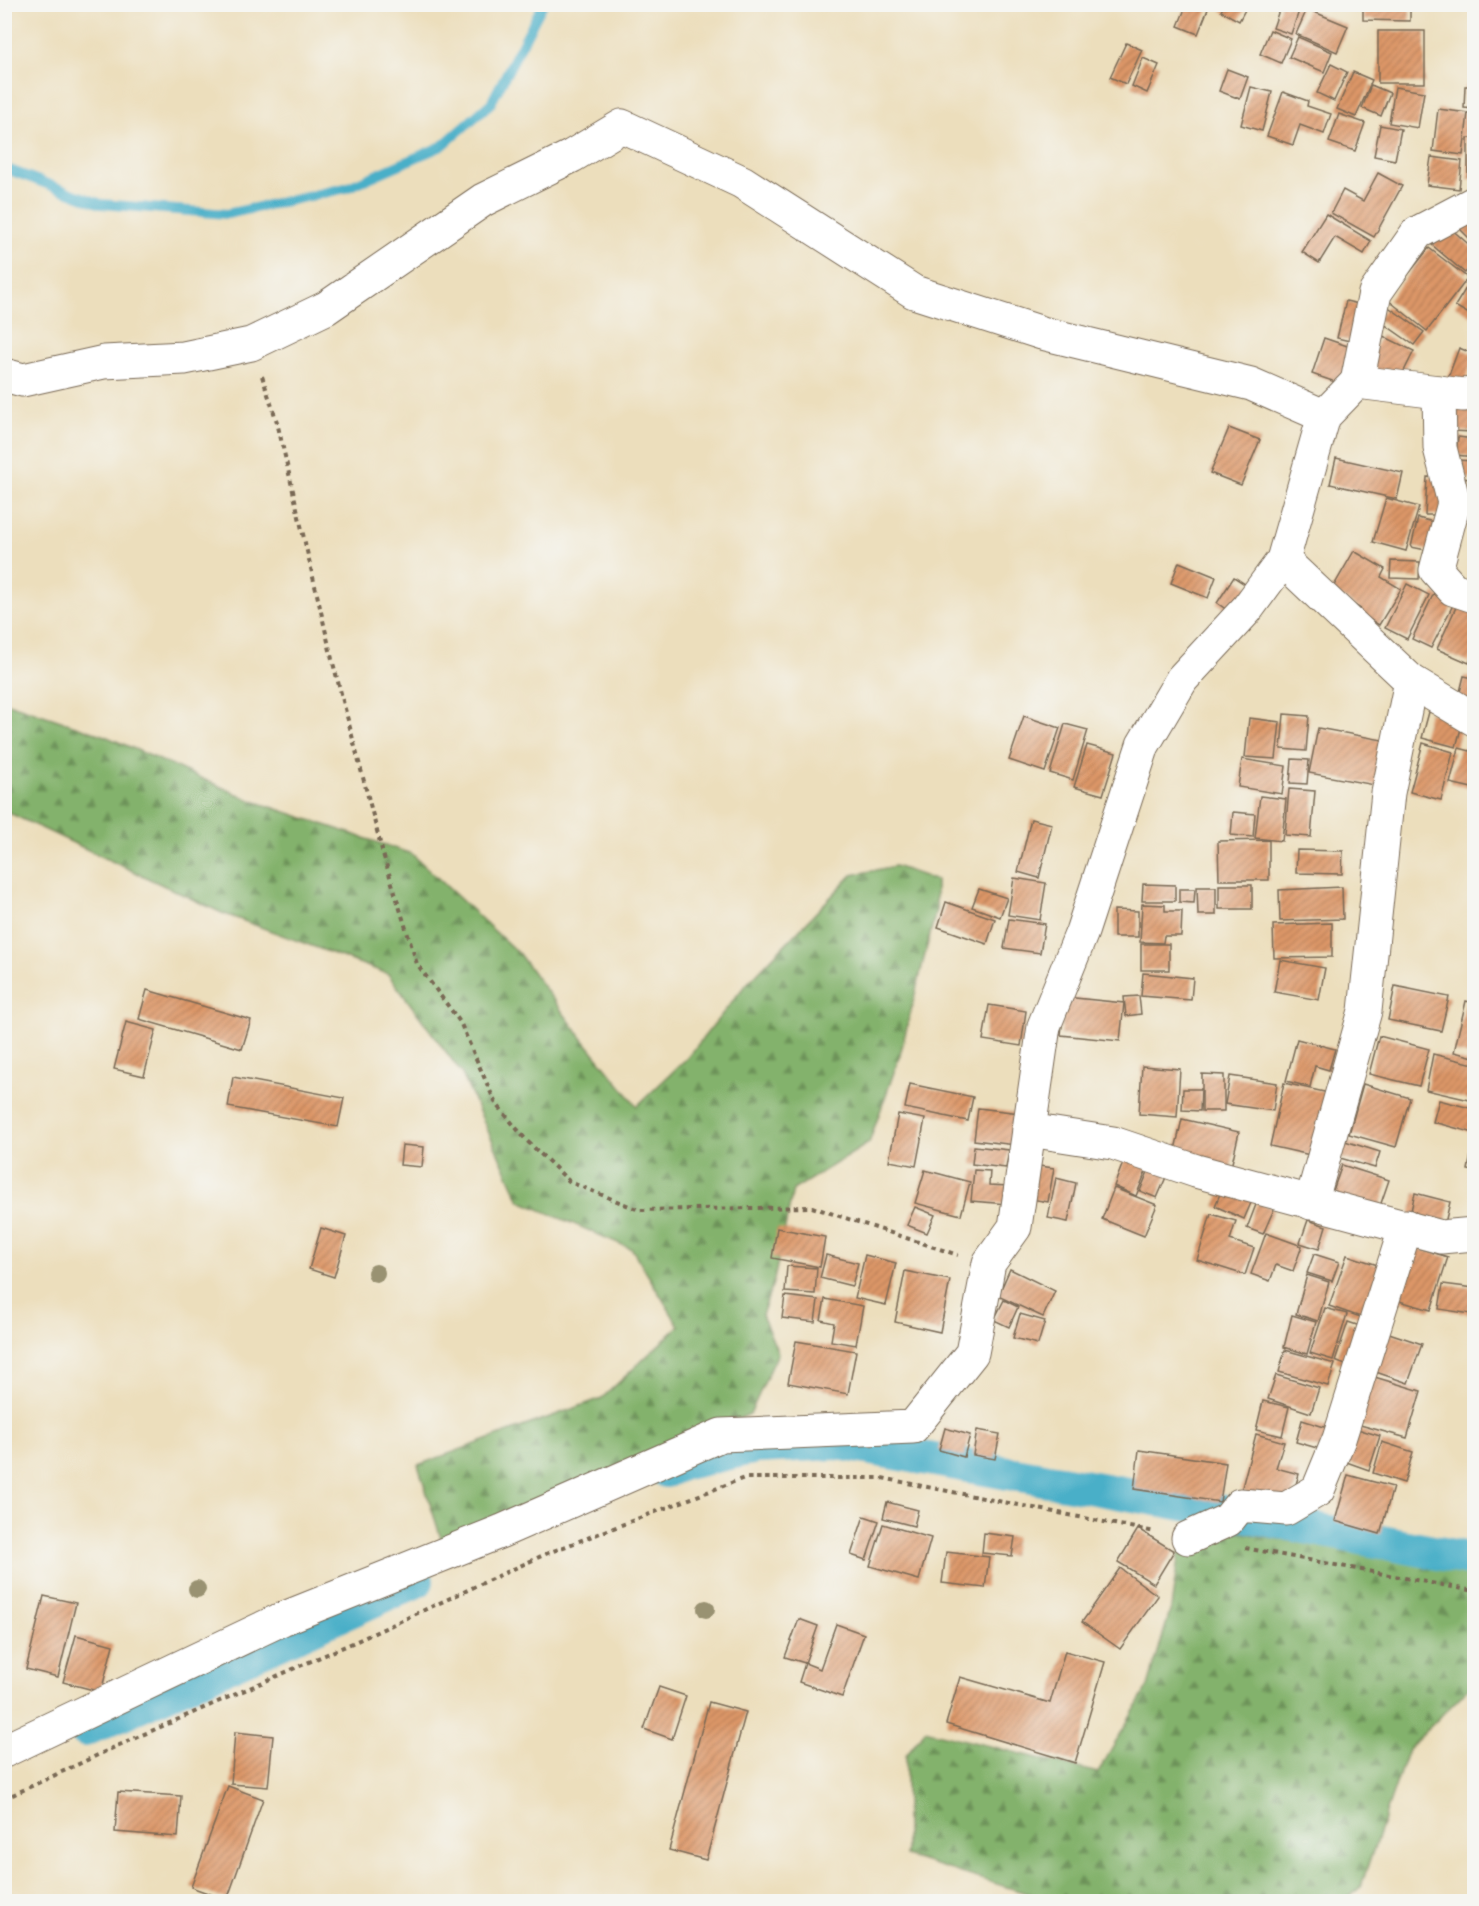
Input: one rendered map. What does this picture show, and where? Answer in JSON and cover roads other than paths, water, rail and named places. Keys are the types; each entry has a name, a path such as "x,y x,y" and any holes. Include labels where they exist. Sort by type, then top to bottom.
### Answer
{"street":[{"path":"4,375 23,380 105,362 184,358 251,344 326,308 483,200 572,156 622,126 742,182 914,292 1042,333 1251,384 1324,416"},
{"path":"4,1751 282,1619 502,1531 721,1435 913,1427 972,1353 988,1263 1015,1227 1044,1026 1082,932 1143,745 1182,679 1247,609 1282,560 1324,416 1357,382 1375,293 1417,233 1474,203"},
{"path":"1357,382 1463,395 1474,394"},
{"path":"1439,392 1440,448 1454,503 1436,570 1454,589 1474,596"},
{"path":"1282,560 1411,681 1474,719"},
{"path":"1311,1203 1365,1011 1388,793 1411,681"},
{"path":"1029,1130 1113,1143 1196,1171 1441,1237 1474,1234"},
{"path":"1188,1538 1228,1520 1240,1504 1286,1509 1318,1490 1339,1439 1406,1226"}],"waterway":[{"path":"4,168 101,204 227,214 346,188 442,146 491,103 543,4"},
{"path":"666,1471 681,1464 757,1447 838,1443 1207,1508 1474,1560"},
{"path":"85,1730 417,1581"}]}
